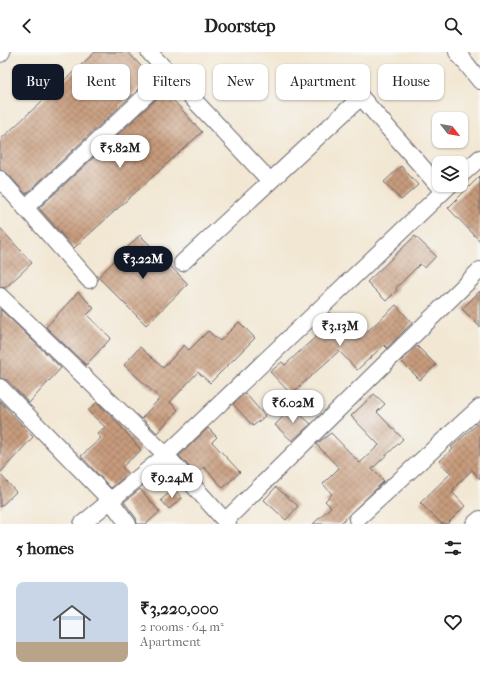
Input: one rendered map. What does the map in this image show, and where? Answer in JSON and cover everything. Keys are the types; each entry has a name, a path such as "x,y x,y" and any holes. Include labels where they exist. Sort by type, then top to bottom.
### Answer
{"street":[{"path":"149,52 160,64"},
{"path":"457,52 480,81"},
{"path":"182,263 361,97 432,172"},
{"path":"25,208 141,100"},
{"path":"194,100 270,181"},
{"path":"468,169 480,158"},
{"path":"0,180 89,280"},
{"path":"82,524 166,455 443,192"},
{"path":"0,296 166,455 226,522 480,270"},
{"path":"0,387 110,500 128,524"},
{"path":"356,522 480,407"},
{"path":"474,524 480,519"}],"building":[{"path":"95,52 128,52 139,64 138,89 130,97 130,64 82,64"},
{"path":"72,73 72,100 126,100 26,194 7,173 0,170 0,140 43,100 64,100 64,81"},
{"path":"155,100 173,100 202,132 74,248 39,208"},
{"path":"401,166 418,185 401,200 384,182"},
{"path":"480,176 480,241 448,208 464,192 468,192 468,188"},
{"path":"0,228 32,263 5,288 0,287"},
{"path":"140,235 188,284 146,325 98,277"},
{"path":"415,236 436,256 425,268 420,264 396,288 397,290 386,301 367,282"},
{"path":"480,291 480,327 462,309"},
{"path":"78,292 94,308 87,315 111,338 86,365 46,327"},
{"path":"396,305 412,323 387,348 384,345 357,370 339,351 291,394 270,372 282,362 285,365 321,332 315,326 330,313 358,340"},
{"path":"0,309 61,368 29,403 7,380 0,378"},
{"path":"239,322 255,338 210,383 198,372 170,402 178,410 157,433 142,418 160,398 124,365 140,347 163,368 184,345 189,350 208,331 220,341"},
{"path":"417,346 436,365 420,380 401,361"},
{"path":"245,393 265,416 253,426 233,404"},
{"path":"374,394 385,404 377,412 403,439 372,469 384,481 340,524 313,524 331,507 325,501 332,494 323,484 339,468 316,444 331,433 360,463 379,445 351,416"},
{"path":"0,401 33,437 0,473"},
{"path":"97,402 141,450 122,467 128,474 111,488 81,456 101,438 97,434 105,427 88,411"},
{"path":"292,407 311,424 292,441 275,425"},
{"path":"480,422 480,479 472,470 453,489 455,490 452,492 465,506 447,524 442,524 420,503 451,473 439,462 453,449 451,447"},
{"path":"208,428 217,437 212,442 240,472 223,488 204,467 196,474 179,456"},
{"path":"0,474 16,492 0,507"},
{"path":"276,487 298,506 286,520 264,500"},
{"path":"140,489 160,512 146,524 137,524 136,518 124,502"},
{"path":"174,489 182,498 169,509 161,500"}]}
